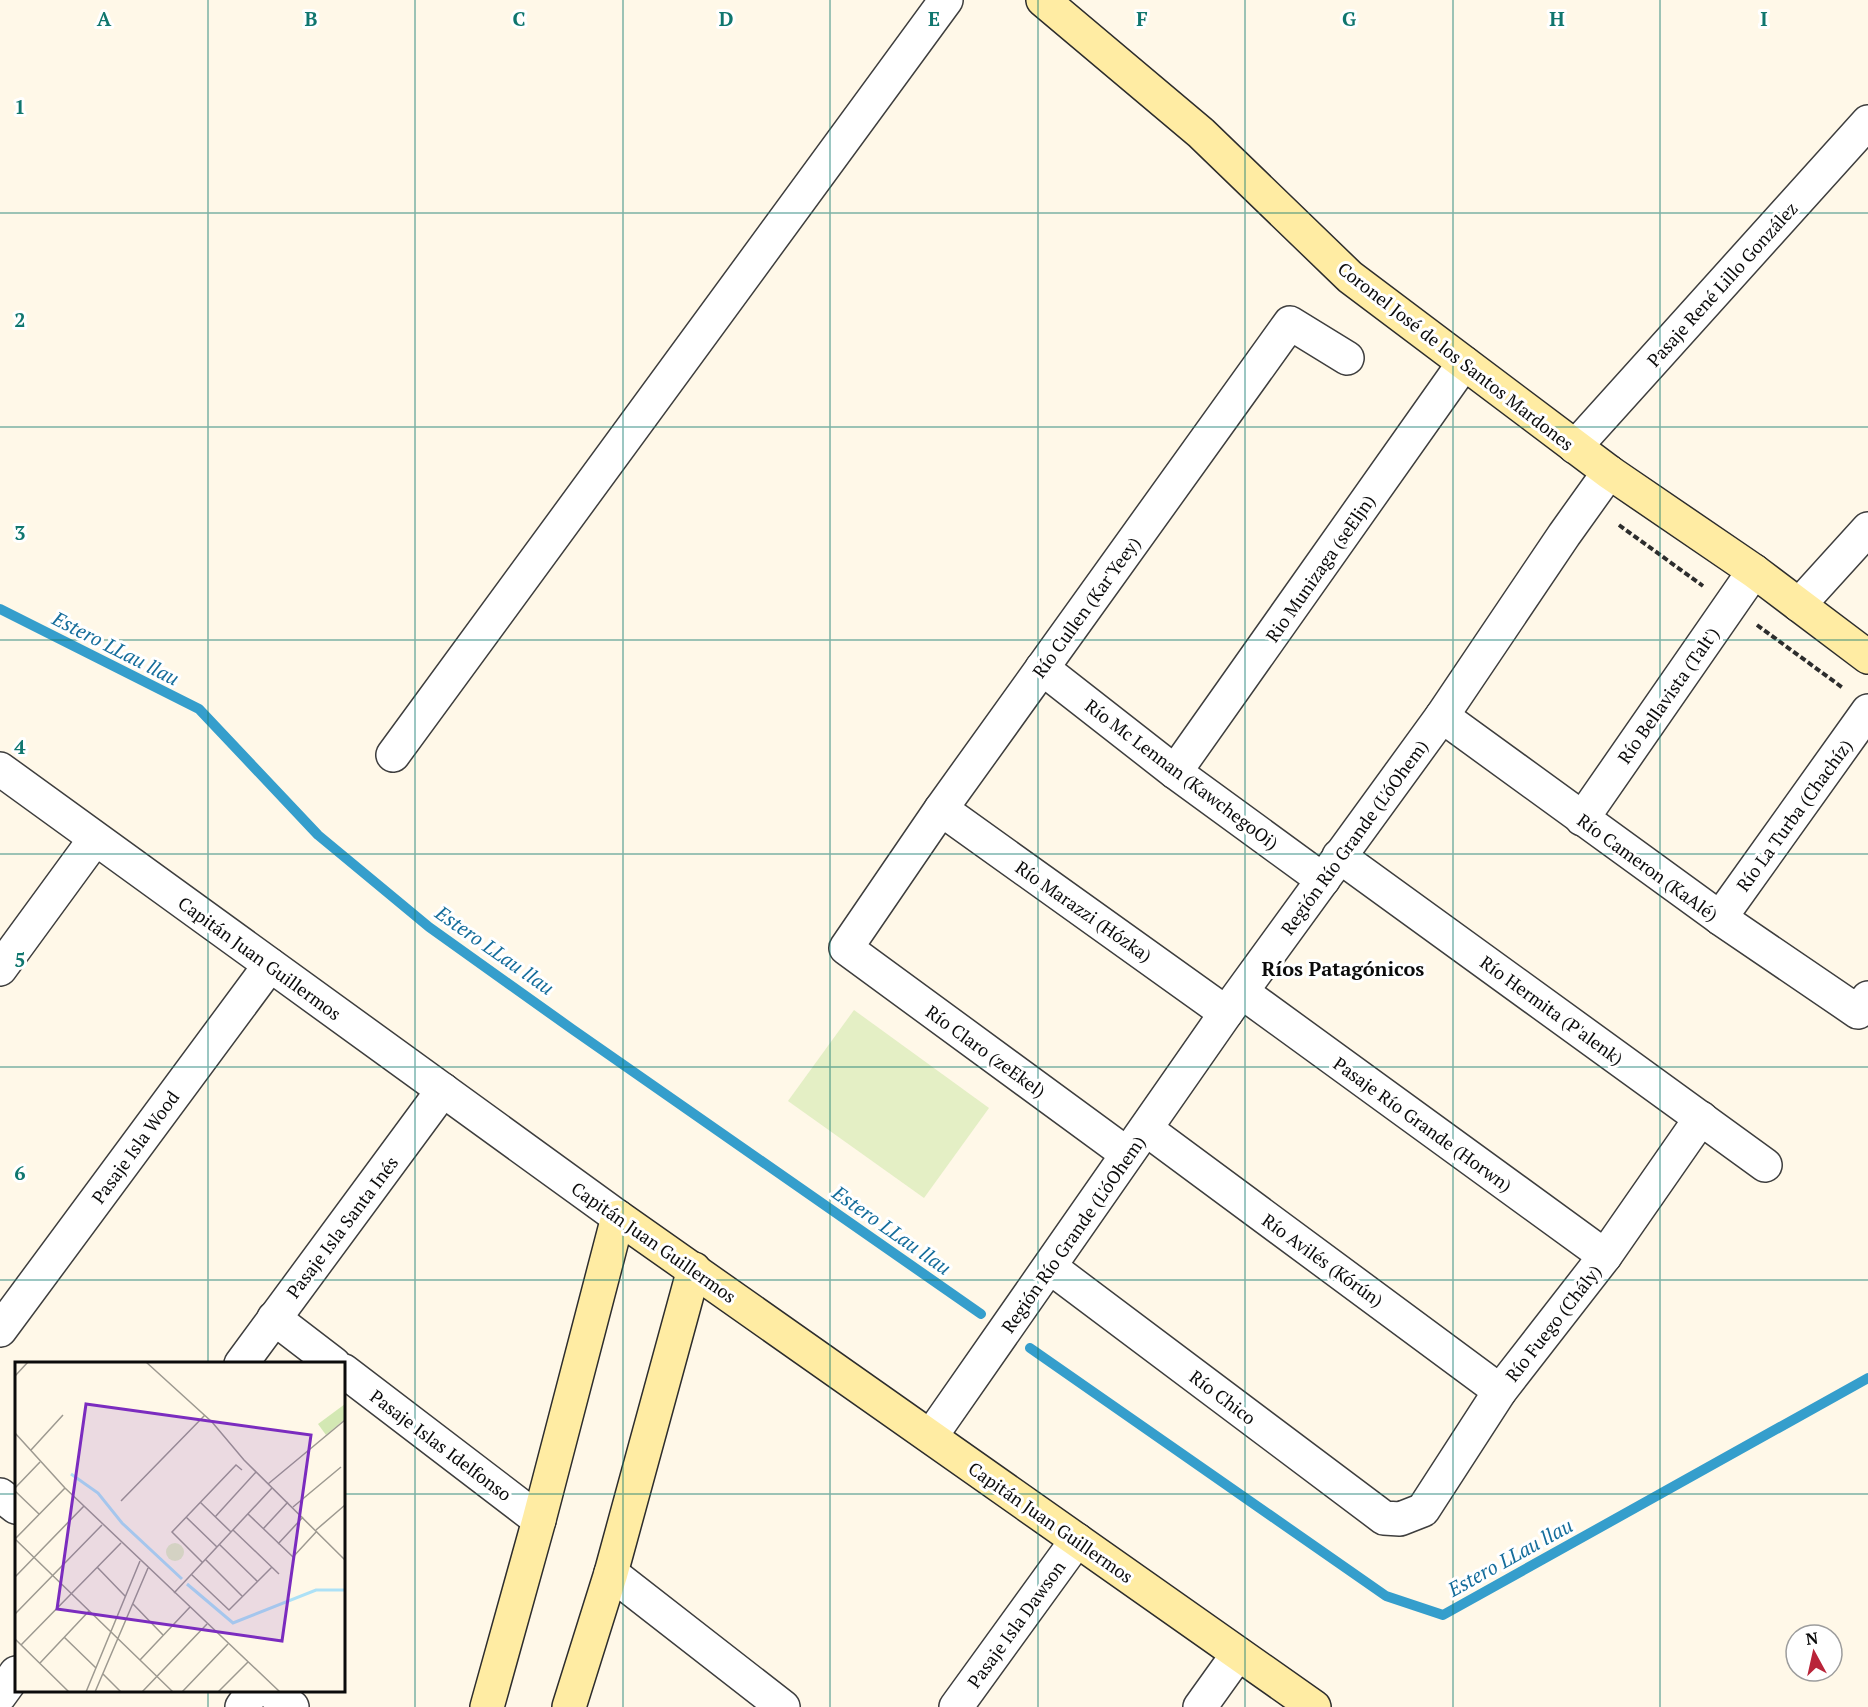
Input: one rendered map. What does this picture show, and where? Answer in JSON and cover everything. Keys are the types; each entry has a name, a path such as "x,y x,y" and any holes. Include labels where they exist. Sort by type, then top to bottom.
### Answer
{"street":[{"path":"393,755 946,0"},
{"name":"Coronel José de los Santos Mardones","path":"1043,0 1202,133 1350,277 1609,472 1754,571 1868,657"},
{"name":"Pasaje René Lillo González","path":"1575,447 1868,122"},
{"name":"Río Cullen (Kar'Yeey)","path":"846,948 941,809 1290,323 1347,358"},
{"name":"Rio Munizaga (seEljn)","path":"1175,772 1464,363"},
{"name":"Región Río Grande (L'óOhem)","path":"931,1436 1136,1141 1442,716 1609,472"},
{"path":"1799,605 1868,529"},
{"name":"Río Bellavista (Talt')","path":"1582,819 1754,571"},
{"name":"Río Mc Lennan (KawchegoOi)","path":"1042,668 1175,772 1331,868"},
{"name":"Río La Turba (Chachíz)","path":"1720,918 1868,711"},
{"name":"Río Cameron (KaAlé)","path":"1442,716 1720,918 1863,1005"},
{"name":"Capitán Juan Guillermos","path":"0,769 618,1217 1314,1707"},
{"name":"Río Marazzi (Hózka)","path":"941,809 1234,1003"},
{"path":"0,969 95,839"},
{"name":"Río Hermita (P'alenk)","path":"1331,868 1701,1118 1765,1165"},
{"name":"Río Claro (zeEkel)","path":"846,948 1136,1141"},
{"name":"Pasaje Isla Wood","path":"0,1330 270,965"},
{"name":"Pasaje Río Grande (Horwn)","path":"1234,1003 1605,1256"},
{"name":"Pasaje Isla Santa Inés","path":"242,1362 443,1090"},
{"name":"Río Fuego (Chály)","path":"1400,1519 1423,1510 1500,1391 1605,1256 1701,1118"},
{"name":"Río Avilés (Kórún)","path":"1136,1141 1500,1391"},
{"path":"487,1707 539,1520 618,1217"},
{"name":"Río Chico","path":"1050,1267 1384,1518 1400,1519"},
{"path":"569,1707 611,1573 694,1269"},
{"path":"274,1318 331,1362"},
{"name":"Pasaje Islas Idelfonso","path":"345,1372 539,1520"},
{"path":"0,1495 15,1506"},
{"name":"Pasaje Isla Dawson","path":"956,1707 1077,1540"},
{"path":"611,1573 783,1707"},
{"path":"1200,1707 1238,1654"},
{"path":"0,1695 15,1674"},
{"path":"242,1707 253,1692"},
{"path":"272,1692 292,1707"}],"green space":[{"path":"854,1010 989,1108 924,1198 788,1101"}],"waterway":[{"name":"Estero LLau llau","path":"0,609 199,709 318,835 429,927 981,1314"},
{"name":"Estero LLau llau","path":"1030,1348 1386,1596 1443,1615 1868,1378"}],"district":[{"name":"Ríos Patagónicos","path":"1343,968"}]}
